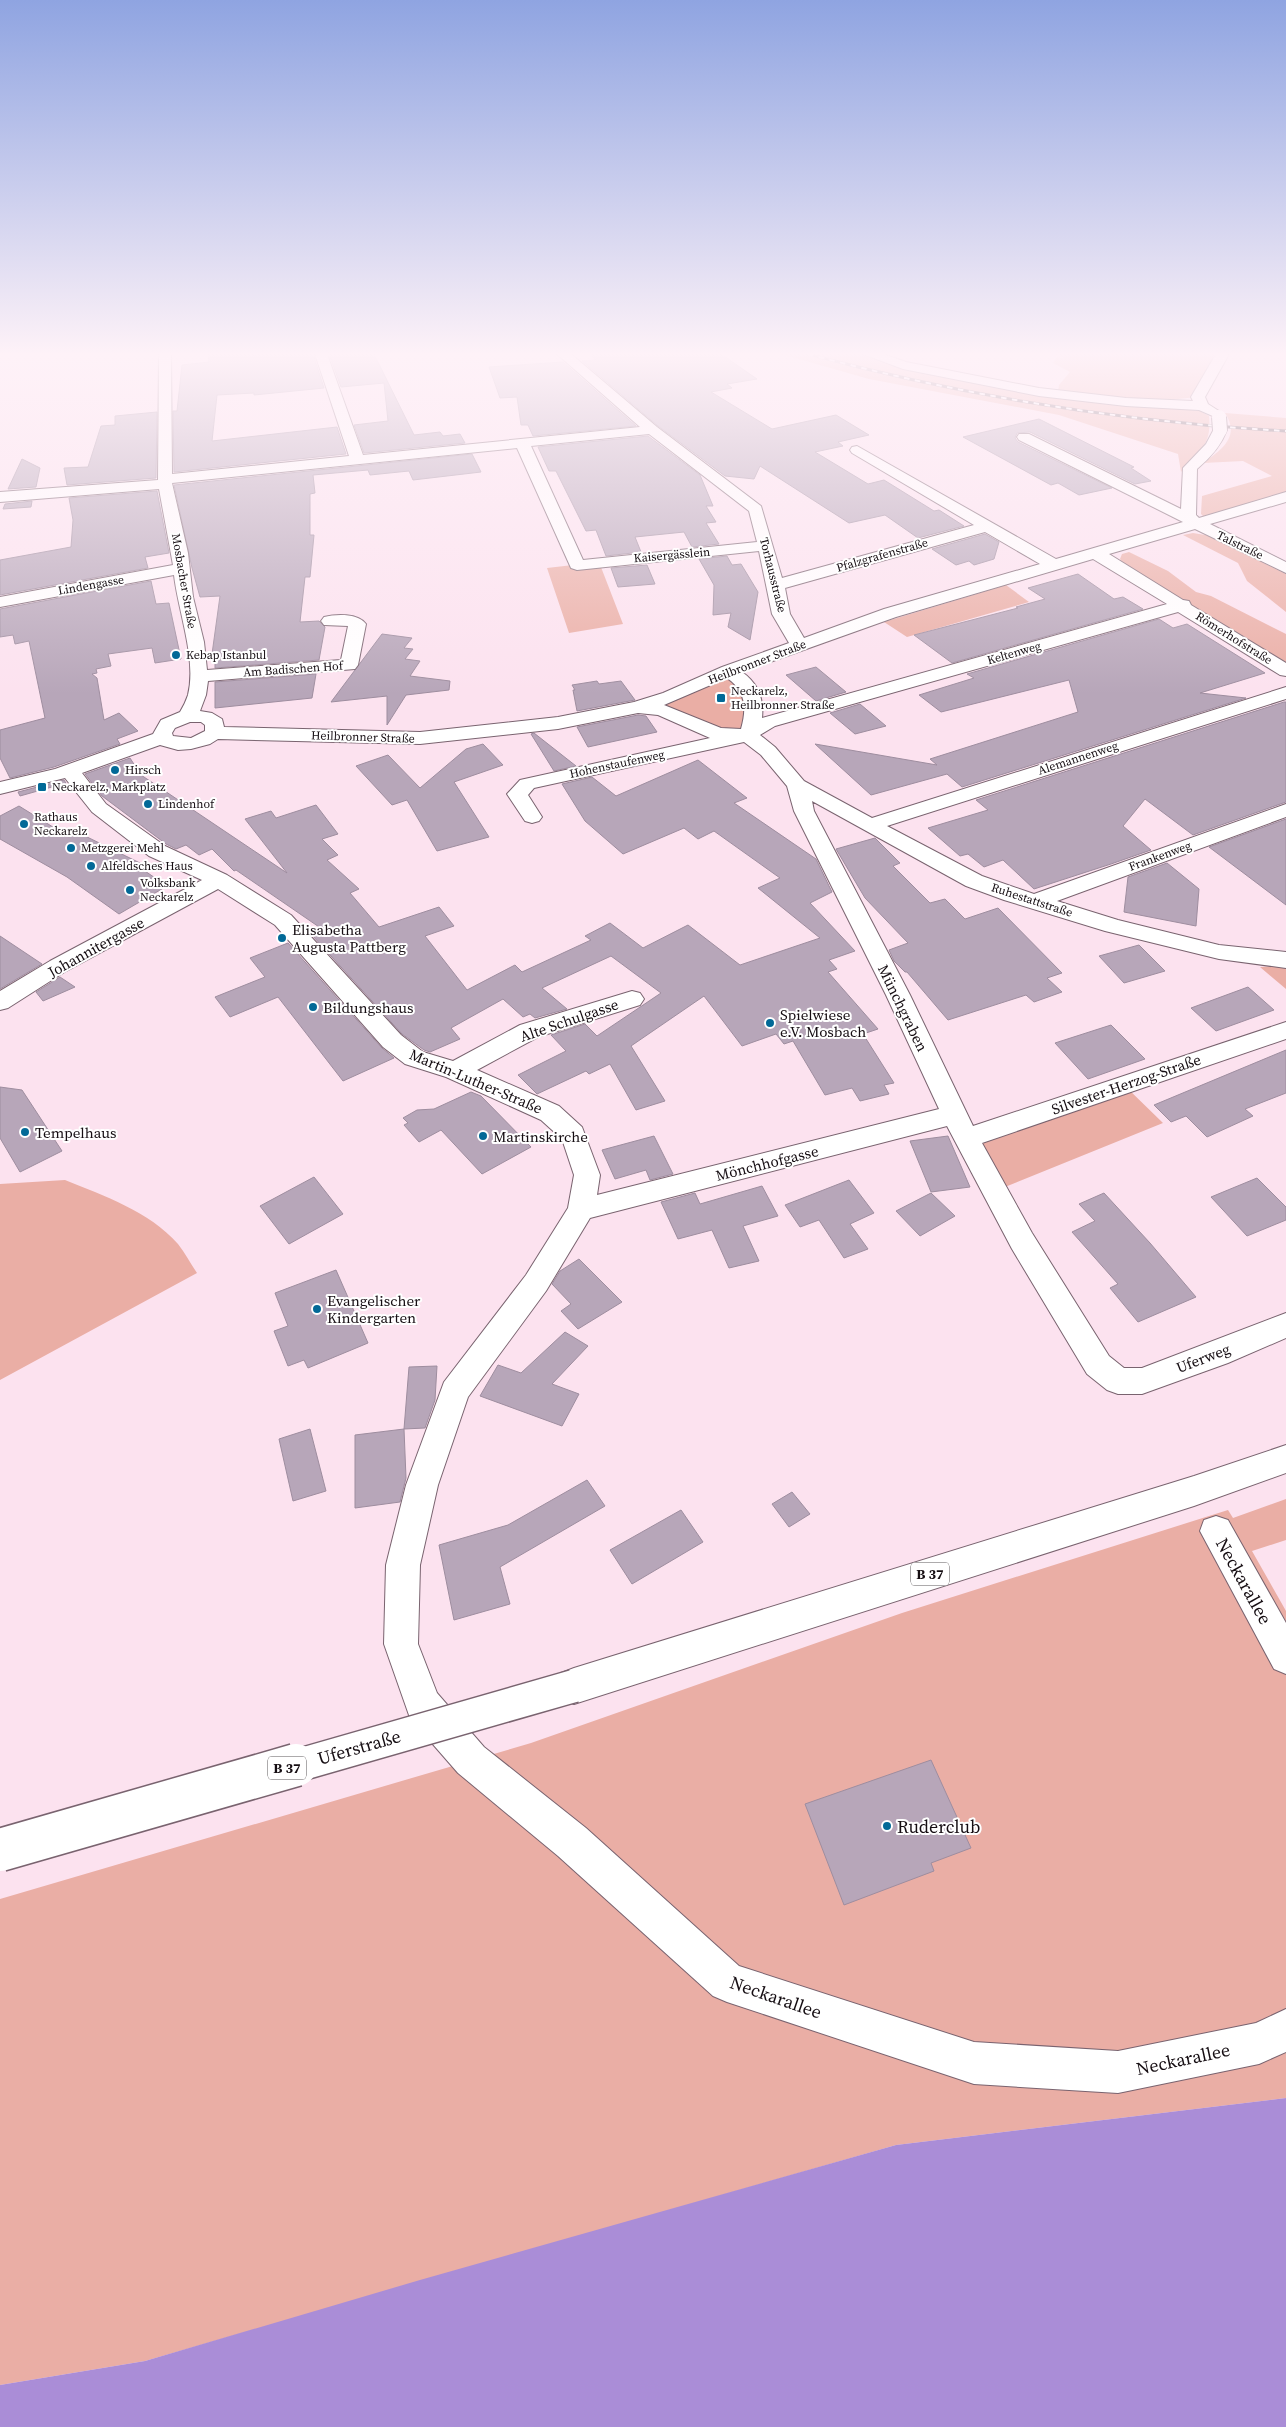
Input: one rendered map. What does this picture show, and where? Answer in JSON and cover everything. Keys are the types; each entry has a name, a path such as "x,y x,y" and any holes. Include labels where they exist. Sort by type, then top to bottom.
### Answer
{"street":[{"name":"Mosbacher Straße","path":"165,467 165,482 195,642 199,676 197,695 188,716"},
{"path":"0,497 165,482 294,467"},
{"name":"Kaisergässlein","path":"533,467 577,565 766,546"},
{"name":"Torhausstraße","path":"701,467 756,509 776,585 781,614 800,646"},
{"path":"887,467 1054,565"},
{"name":"Talstraße","path":"1084,467 1286,568"},
{"path":"1191,467 1188,516 1195,523"},
{"name":"Heilbronner Straße","path":"214,733 420,738 558,723 638,707 670,697 728,671 890,613 1286,497"},
{"name":"Pfalzgrafenstraße","path":"776,585 988,526"},
{"path":"1094,552 1183,605"},
{"name":"Lindengasse","path":"0,602 182,569"},
{"name":"Römerhofstraße","path":"1183,605 1286,671"},
{"name":"Keltenweg","path":"748,735 768,722 1183,605"},
{"name":"Am Badischen Hof","path":"199,676 349,665 356,624 350,621 330,621"},
{"path":"638,707 662,710 718,734 748,735 753,716 750,693 745,683 728,671"},
{"name":"Alemannenweg","path":"870,825 1286,693"},
{"path":"188,716 211,719 215,723 214,733 204,740 188,744 170,742 163,737 164,729 168,724 188,716"},
{"name":"Münchgraben","path":"748,735 768,751 797,786 804,811 898,995 966,1138 1022,1241 1098,1365 1118,1381"},
{"name":"Hohenstaufenweg","path":"532,817 517,794 518,790 527,784 748,735"},
{"path":"0,788 69,770 163,737"},
{"name":"Martin-Luther-Straße","path":"69,770 103,812 157,850 219,880 283,920 392,1041 414,1058 455,1071 550,1113 573,1134 587,1175 580,1210 536,1283 455,1391 422,1486 402,1565 401,1644"},
{"name":"Ruhestattstraße","path":"797,786 974,881 1113,926 1219,952 1286,960"},
{"name":"Frankenweg","path":"1034,902 1286,810"},
{"name":"Johannitergasse","path":"0,1002 58,966 219,880"},
{"name":"Alte Schulgasse","path":"455,1071 529,1031 632,999"},
{"name":"Silvester-Herzog-Straße","path":"966,1138 1286,1030"},
{"name":"Mönchhofgasse","path":"580,1210 954,1115"},
{"name":"Uferweg","path":"1118,1381 1142,1381 1217,1354 1286,1324"},
{"name":"Uferstraße","path":"0,1850 574,1686 1175,1497 1286,1459"},
{"name":"Neckarallee","path":"1216,1532 1286,1657"},
{"name":"Neckarallee","path":"401,1644 423,1705 472,1760 572,1842 726,1982 974,2064 1118,2072 1259,2043 1286,2030"}],"shaded area":[{"path":"1255,467 1286,467 1286,493 1204,517 1201,514 1202,496 1272,476"},
{"path":"1193,533 1211,536 1286,574 1286,612 1247,581 1238,563 1183,535"},
{"path":"1129,552 1168,571 1196,592 1211,596 1286,634 1286,666 1126,567 1120,559 1122,554"},
{"path":"599,562 623,624 569,633 547,568"},
{"path":"1006,585 1029,602 907,637 884,622"},
{"path":"728,671 745,683 752,727 718,734 638,707"},
{"path":"1286,966 1286,989 1260,967"},
{"path":"1124,1085 1163,1123 995,1191 966,1138"},
{"path":"65,1180 140,1213 154,1222 178,1244 197,1273 0,1380 0,1184"},
{"path":"1286,1499 1286,1540 1252,1551 1286,1611 1286,2098 896,2145 145,2361 0,2385 0,1899 531,1743 902,1613 1228,1510 1233,1518"},
{"path":"1286,2098 1286,2427 0,2427 0,2385 145,2361 420,2280 896,2145"}],"building":[{"path":"18,467 40,468 36,487 8,489"},
{"path":"156,467 156,478 67,485 64,468"},
{"path":"174,467 219,467 174,472"},
{"path":"345,467 479,467 481,472 413,480 409,471 370,475 368,470 313,475 315,493 310,494 310,535 314,535 310,577 305,577 300,622 319,621 325,627 319,660 215,668 215,654 212,654 220,596 200,597 174,485"},
{"path":"547,467 690,467 700,475 713,506 706,506 716,522 706,523 719,544 692,547 684,532 635,537 641,552 606,556 596,530 586,531 556,471 549,471"},
{"path":"713,467 759,467 754,479 725,476"},
{"path":"762,467 840,467 868,484 884,480 934,511 939,510 964,526 918,538 885,515 849,523"},
{"path":"1018,467 1070,467 1112,488 1079,495 1058,483 1051,485"},
{"path":"1101,467 1133,467 1131,468 1151,481 1135,484"},
{"path":"157,491 169,553 145,557 148,568 0,595 0,560 71,547 73,520 69,498"},
{"path":"32,501 31,507 3,509 5,504"},
{"path":"985,534 999,542 994,559 974,565 969,561 956,565 932,549"},
{"path":"727,556 732,565 741,564 758,592 750,640 728,627 731,613 713,615 714,585 699,559"},
{"path":"647,565 655,584 618,587 611,568"},
{"path":"1078,574 1114,599 1123,597 1143,609 952,663 914,635 1018,608 1016,607 1045,599 1028,588"},
{"path":"151,581 156,604 169,603 181,659 155,663 152,648 108,654 111,666 96,669 97,673 92,674 97,678 104,720 119,713 138,731 117,739 120,744 54,767 10,778 0,758 0,730 45,718 29,641 15,644 13,635 0,637 0,609"},
{"path":"1159,619 1173,628 1187,624 1265,673 1200,693 1246,698 962,787 947,774 871,795 815,744 937,765 930,759 1078,712 1069,680 941,712 919,695 974,678 967,674"},
{"path":"382,634 412,638 404,648 413,649 405,659 420,661 410,676 450,681 449,690 406,695 387,725 387,696 331,702"},
{"path":"816,667 846,692 816,701 786,675"},
{"path":"316,674 312,698 215,708 215,682"},
{"path":"597,681 599,684 621,681 635,700 577,711 573,690 575,690 572,685"},
{"path":"1286,702 1286,802 1193,835 1145,799 1123,826 1151,850 1034,889 1003,860 984,867 968,854 960,856 928,828 988,810 976,800"},
{"path":"860,704 886,726 855,734 830,713"},
{"path":"638,715 646,716 657,732 588,747 577,727"},
{"path":"534,733 576,766 554,771 531,734"},
{"path":"483,744 503,765 454,782 489,837 437,851 407,800 392,805 356,766 388,755 420,788 466,749"},
{"path":"130,758 141,775 287,873 245,819 271,811 276,818 316,805 338,834 322,839 338,855 327,860 359,889 350,893 379,927 439,907 454,926 425,936 467,990 515,965 522,972 591,940 585,936 610,923 643,948 688,925 740,965 820,938 758,888 780,878 714,831 698,839 684,828 623,854 585,821 562,784 592,777 616,796 698,760 747,798 734,803 816,859 832,892 810,903 855,951 829,960 837,969 828,972 878,1029 863,1034 894,1083 884,1085 889,1094 860,1101 852,1088 825,1095 793,1041 784,1044 776,1034 742,1046 704,996 631,1046 665,1101 636,1110 610,1064 589,1074 586,1071 537,1094 518,1075 566,1051 551,1035 585,1024 597,1036 661,993 611,956 542,988 567,1009 535,1018 530,1014 523,1017 503,999 451,1028 460,1039 430,1052 424,1050 402,1034 311,934 322,929 236,870 234,871 212,849 199,855 186,845 176,849 166,844 102,796 85,774"},
{"path":"64,780 66,783 20,796 18,792"},
{"path":"19,806 69,837 77,832 144,865 139,867 167,886 119,914 67,877 0,839 0,816"},
{"path":"1286,819 1286,905 1209,847"},
{"path":"875,838 900,863 893,866 930,903 945,899 965,919 998,908 1062,973 1047,978 1062,992 1034,1002 1026,995 948,1020 907,972 894,961 889,950 908,943 865,898 836,849"},
{"path":"1167,863 1199,889 1196,926 1124,912 1128,877"},
{"path":"0,936 42,964 0,989"},
{"name":"Bildungshaus","path":"288,943 382,1048 394,1058 343,1081 278,997 230,1017 215,997 265,977 250,958"},
{"path":"1139,945 1165,971 1124,983 1099,956"},
{"path":"60,977 75,987 43,1001 36,992"},
{"path":"1248,987 1274,1010 1216,1031 1191,1008"},
{"path":"1111,1025 1145,1059 1088,1079 1055,1043"},
{"path":"1286,1050 1286,1093 1245,1109 1253,1116 1207,1137 1186,1116 1171,1122 1154,1105"},
{"name":"Tempelhaus","path":"0,1087 22,1090 62,1151 20,1172 0,1138"},
{"name":"Martinskirche","path":"471,1092 481,1096 531,1147 482,1174 441,1130 419,1142 404,1125 408,1123 403,1118 417,1110 434,1109"},
{"path":"654,1136 673,1174 650,1180 646,1170 615,1179 602,1150"},
{"path":"948,1136 970,1187 931,1192 910,1141"},
{"path":"314,1177 343,1214 289,1244 260,1206"},
{"path":"1257,1178 1286,1207 1286,1220 1247,1236 1211,1197"},
{"path":"849,1180 874,1213 850,1224 868,1249 844,1258 819,1220 800,1227 785,1205"},
{"path":"762,1186 778,1216 743,1226 759,1261 729,1268 712,1230 678,1239 661,1202 695,1193 700,1204"},
{"path":"931,1193 955,1216 920,1236 896,1211"},
{"path":"1104,1193 1196,1297 1138,1322 1110,1288 1118,1284 1072,1232 1095,1221 1079,1204"},
{"path":"579,1259 622,1302 578,1329 561,1311 571,1304 552,1284 560,1271"},
{"name":"Evangelischer Kindergarten","path":"336,1270 368,1343 308,1368 304,1360 288,1366 274,1331 288,1326 275,1293"},
{"path":"565,1332 588,1346 552,1384 579,1394 562,1426 480,1396 498,1365 521,1373"},
{"path":"437,1366 435,1400 425,1428 404,1429 409,1367"},
{"path":"310,1429 326,1491 293,1501 279,1439"},
{"path":"404,1429 406,1478 400,1502 355,1508 355,1435"},
{"path":"587,1480 605,1506 500,1567 510,1604 454,1620 439,1545 508,1525"},
{"path":"792,1492 810,1514 789,1527 772,1504"},
{"path":"681,1510 703,1542 632,1584 610,1550"},
{"name":"Ruderclub","path":"931,1760 971,1848 931,1863 934,1871 844,1905 805,1804"}],"place":[{"name":"Kebap Istanbul","path":"176,655"},
{"name":"Neckarelz, Heilbronner Straße","path":"721,698"},
{"name":"Hirsch","path":"115,770"},
{"name":"Neckarelz, Markplatz","path":"42,787"},
{"name":"Lindenhof","path":"148,804"},
{"name":"Rathaus Neckarelz","path":"24,824"},
{"name":"Metzgerei Mehl","path":"71,848"},
{"name":"Alfeldsches Haus","path":"91,866"},
{"name":"Volksbank Neckarelz","path":"130,890"},
{"name":"Elisabetha Augusta Pattberg","path":"282,938"},
{"name":"Bildungshaus","path":"313,1007"},
{"name":"Spielwiese e.V. Mosbach","path":"770,1023"},
{"name":"Tempelhaus","path":"25,1132"},
{"name":"Martinskirche","path":"483,1136"},
{"name":"Evangelischer Kindergarten","path":"317,1309"},
{"name":"Ruderclub","path":"887,1826"}]}
